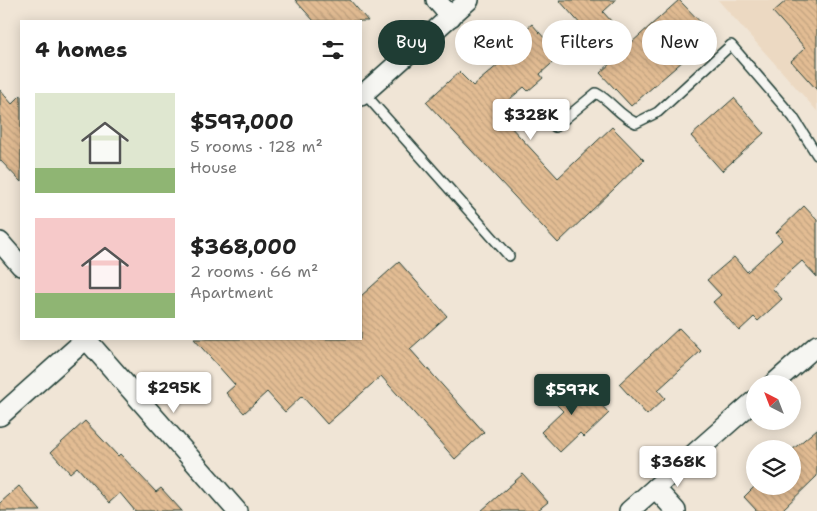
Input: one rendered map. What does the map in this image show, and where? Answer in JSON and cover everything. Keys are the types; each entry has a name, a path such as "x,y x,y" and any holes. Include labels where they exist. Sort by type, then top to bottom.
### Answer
{"street":[{"path":"436,0 451,17"},
{"path":"363,95 469,0"},
{"path":"0,242 20,265"},
{"path":"0,416 85,340"},
{"path":"87,340 237,511"},
{"path":"783,375 817,345"},
{"path":"629,511 746,408"},
{"path":"656,488 676,511"}],"lane":[{"path":"555,127 596,93 605,98 622,116 636,123 658,112 731,45 793,117 817,156"},
{"path":"363,95 509,256"}],"shaded area":[{"path":"718,0 817,0 817,111"}],"building":[{"path":"295,0 350,0 368,21 362,20 313,20"},
{"path":"559,0 616,0 603,12 610,20 577,20"},
{"path":"679,0 698,20 657,20"},
{"path":"787,0 817,0 817,90 791,61 805,48 773,12"},
{"path":"532,24 542,35 542,65 550,65 540,74 543,78 528,91 524,87 496,111 558,178 612,127 644,160 558,243 426,102 459,72 473,86 498,65 532,65"},
{"path":"642,33 642,65 678,65 631,106 600,73 609,65 632,65 632,42"},
{"path":"0,90 12,104 20,96 20,181 0,160"},
{"path":"734,98 764,133 722,171 691,136"},
{"path":"804,206 817,220 817,277 802,261 772,288 782,299 758,321 754,317 739,331 713,302 721,295 707,280 734,257 747,272 782,240 776,233"},
{"path":"399,262 447,316 410,349 484,432 455,459 381,376 327,424 302,396 285,412 267,392 244,413 226,393 235,385 195,340 362,340 362,295"},
{"path":"679,328 701,351 658,390 665,398 647,415 619,384"},
{"path":"565,380 586,403 593,396 609,413 584,437 580,433 560,452 541,432 563,411 548,396"},
{"path":"85,421 156,492 161,488 182,511 135,511 120,493 109,503 77,467 70,473 51,452"},
{"path":"817,429 817,476 801,492 801,442"},
{"path":"523,474 548,502 537,511 481,511"},
{"path":"19,486 41,511 0,511 0,503"},
{"path":"746,495 797,495 781,511 757,511 744,497"}]}
